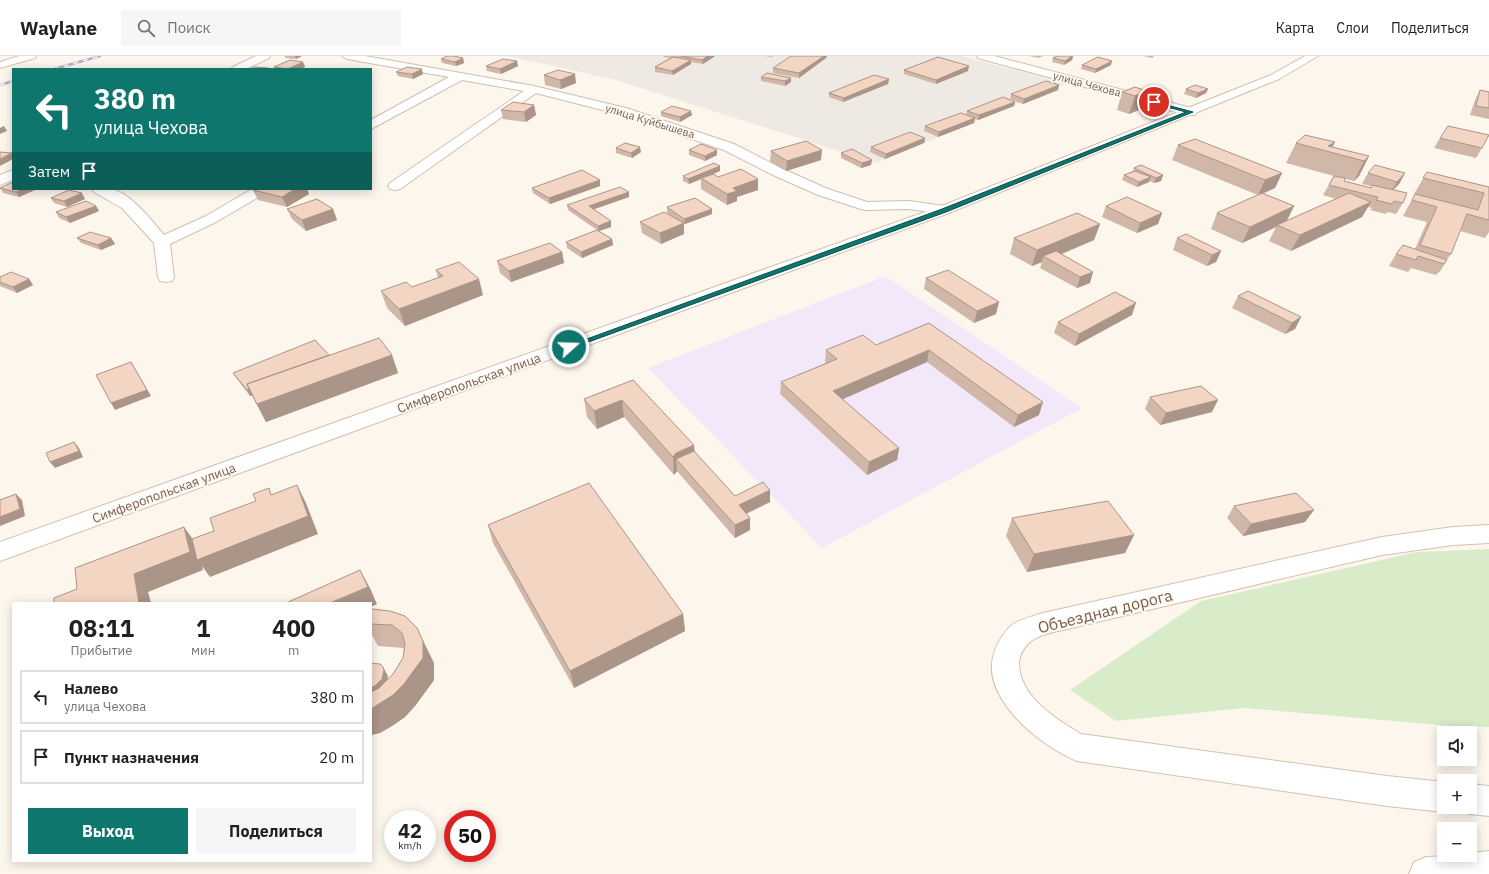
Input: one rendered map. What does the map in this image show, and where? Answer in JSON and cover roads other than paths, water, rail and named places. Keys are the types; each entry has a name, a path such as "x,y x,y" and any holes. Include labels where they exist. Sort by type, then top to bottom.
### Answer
{"main road":[{"path":"0,65 31,56"},
{"path":"239,68 265,56"},
{"name":"улица Куйбышева","path":"347,56 534,89 622,111 729,147 822,192 866,206 909,205 944,210"},
{"name":"улица Чехова","path":"982,56 1191,112"},
{"name":"Симферопольская улица","path":"0,552 944,210 1275,77 1313,56"},
{"path":"372,124 460,76"},
{"path":"395,186 534,89"},
{"path":"0,180 12,174"},
{"path":"101,190 123,200 134,209 162,242 166,277"},
{"path":"162,242 211,219 260,190"},
{"name":"Объездная дорога","path":"1437,796 1387,792 1077,747 1042,725 1018,700 1007,678 1005,664 1006,655 1010,645 1023,632 1055,620 1210,586 1323,558 1392,543 1468,534 1489,534"},
{"path":"1477,800 1489,801"},
{"path":"1426,874 1489,868"}],"railway":[{"path":"58,68 100,56"},
{"path":"0,85 12,81"}]}
